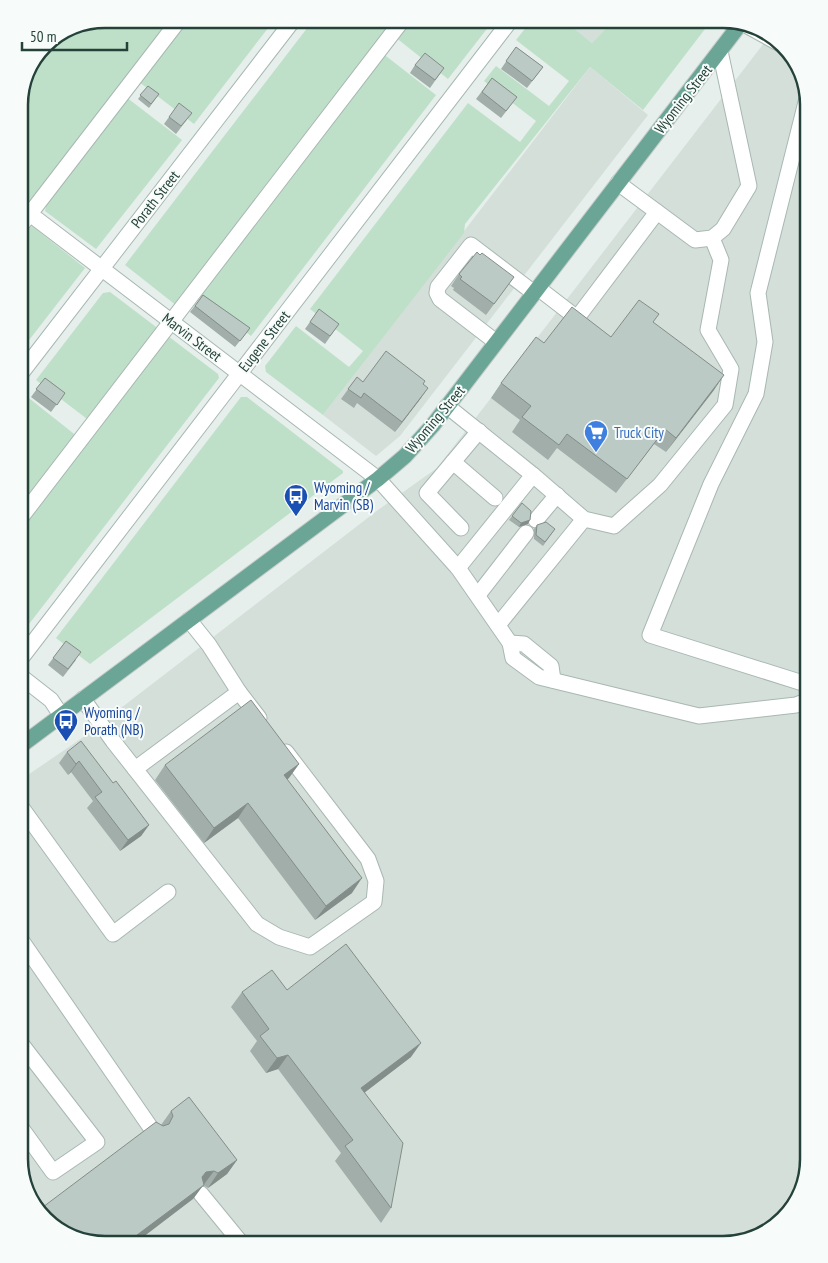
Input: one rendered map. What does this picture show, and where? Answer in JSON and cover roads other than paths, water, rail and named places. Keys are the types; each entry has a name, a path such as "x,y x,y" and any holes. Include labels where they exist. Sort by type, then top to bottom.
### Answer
{"main road":[{"name":"Wyoming Street","path":"28,740 378,479 414,446 739,29"}],"street":[{"path":"28,217 173,28"},
{"name":"Porath Street","path":"28,364 287,28"},
{"path":"28,508 396,28"},
{"name":"Eugene Street","path":"28,649 505,28"},
{"path":"618,183 695,240 712,238 723,229 749,186 720,51"},
{"path":"800,129 758,293 765,342 756,394 711,484 650,636 800,682"},
{"path":"496,342 440,299 436,293 438,287 471,244 577,318 657,212"},
{"name":"Marvin Street","path":"30,214 378,479 458,568 510,643 513,658 539,678 699,716 800,703"},
{"path":"447,406 533,474 584,519 614,526 660,485 725,405 731,369 708,330 721,260 712,238"},
{"path":"461,528 427,492 479,432"},
{"path":"453,462 496,498"},
{"path":"458,568 533,474"},
{"path":"536,520 557,495"},
{"path":"498,625 584,519"},
{"path":"478,595 526,533"},
{"path":"83,699 135,769 257,924 279,937 310,948 374,902 376,881 368,859 239,692 209,645 189,620"},
{"path":"28,682 50,700 61,715"},
{"path":"135,769 239,692"},
{"path":"28,816 113,934 168,892"},
{"path":"28,950 153,1131"},
{"path":"28,1053 97,1142 54,1172 28,1137"},
{"path":"201,1194 233,1235"}],"place":[{"name":"Truck City","path":"596,453"},
{"name":"Wyoming / Marvin (SB)","path":"296,517"},
{"name":"Wyoming / Porath (NB)","path":"66,742"}]}
